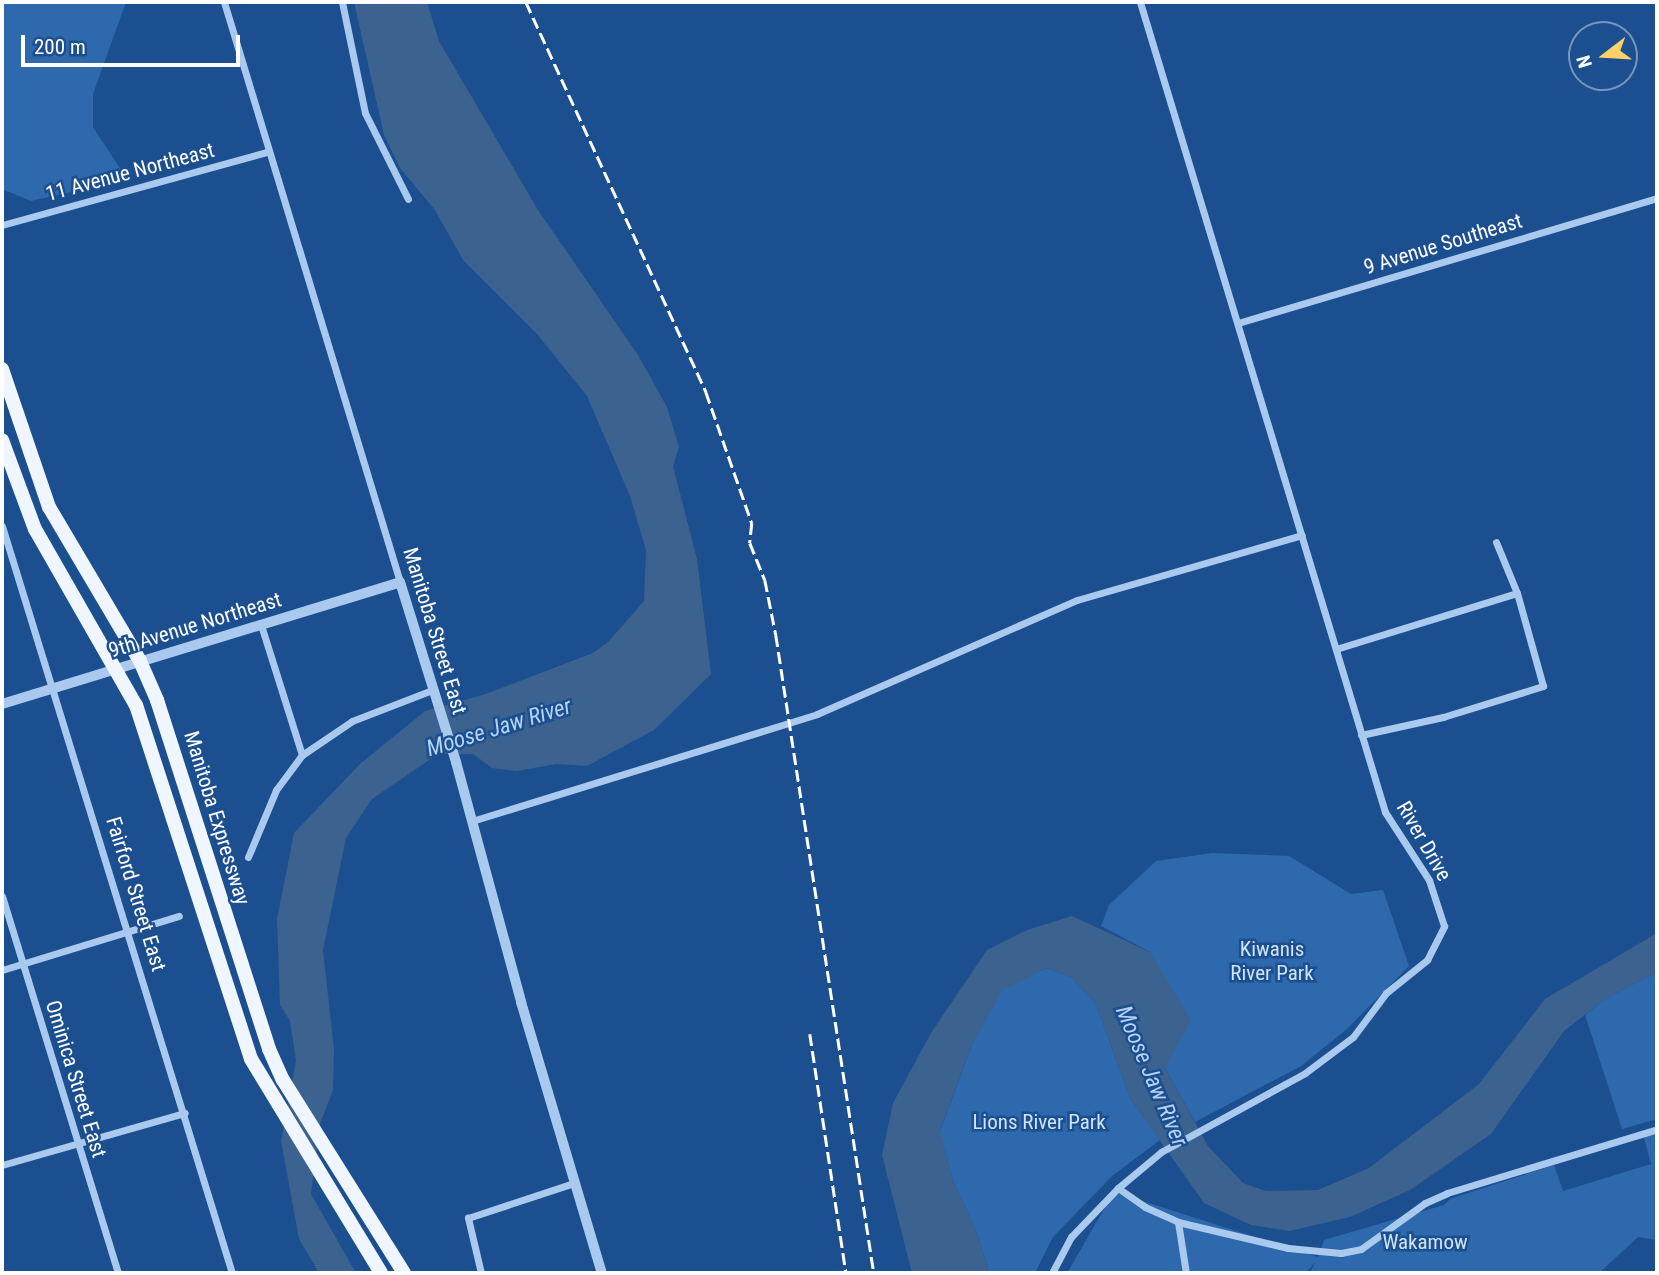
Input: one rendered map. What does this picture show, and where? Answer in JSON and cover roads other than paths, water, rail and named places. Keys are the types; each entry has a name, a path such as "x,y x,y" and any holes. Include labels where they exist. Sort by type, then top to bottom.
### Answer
{"main road":[{"name":"Manitoba Expressway","path":"2,369 49,507 140,661 176,752 248,992 283,1080 404,1273"},
{"name":"Manitoba Expressway","path":"2,440 35,529 118,667 155,755 235,1020 276,1104 381,1273"}],"street":[{"name":"Manitoba Street East","path":"224,2 267,152 456,762 574,1183 602,1273"},
{"path":"342,2 365,113 408,199"},
{"name":"River Drive","path":"1118,1188 1166,1149 1305,1073 1353,1037 1386,993 1427,960 1439,943 1444,926 1438,901 1385,812 1140,2"},
{"name":"11 Avenue Northeast","path":"2,225 267,152"},
{"name":"9 Avenue Southeast","path":"1238,323 1657,198"},
{"name":"Fairford Street East","path":"2,526 130,931 232,1273"},
{"path":"472,821 817,714 1077,600 1304,538"},
{"path":"1361,736 1443,717 1543,685 1517,593 1496,542"},
{"name":"9th Avenue Northeast","path":"2,704 400,582"},
{"path":"1336,649 1517,593"},
{"path":"261,625 302,755"},
{"path":"248,857 276,790 302,755 352,721 434,695"},
{"name":"Ominica Street East","path":"2,896 118,1273"},
{"path":"2,970 179,916"},
{"path":"2,1165 185,1113"},
{"path":"1052,1273 1071,1237 1118,1188 1145,1208 1178,1222 1288,1248 1341,1253 1361,1249 1425,1203 1447,1193 1657,1129"},
{"path":"481,1273 468,1217 574,1183"},
{"path":"1178,1222 1186,1273"}],"water":[{"name":"Moose Jaw River","path":"354,2 427,2 439,41 538,210 638,355 667,407 679,447 673,466 697,559 711,674 654,730 587,766 556,764 517,771 492,768 473,754 438,754 372,799 346,838 323,950 334,1049 333,1090 320,1124 311,1194 356,1273 319,1273 299,1239 281,1141 296,1061 290,1021 280,1005 277,919 294,833 360,764 425,711 486,694 593,653 609,641 644,601 646,550 630,496 587,396 537,334 463,260 435,210 400,168 384,135"},
{"name":"Moose Jaw River","path":"1072,916 1150,952 1191,1020 1165,1068 1208,1146 1243,1183 1266,1191 1318,1190 1369,1168 1479,1084 1545,999 1657,933 1657,972 1605,999 1564,1031 1491,1134 1410,1190 1350,1217 1289,1231 1251,1225 1204,1203 1130,1098 1096,1004 1071,977 1046,968 1002,991 973,1042 940,1130 953,1181 978,1235 989,1273 912,1273 882,1155 893,1103 931,1033 987,950 1027,930"}],"railway":[{"path":"526,2 706,392 752,523 750,543 765,580 776,635 874,1273"},
{"path":"810,1034 846,1273"}],"park label":[{"name":"Kiwanis River Park","path":"1272,961"},
{"name":"Lions River Park","path":"1039,1122"},
{"name":"Wakamow","path":"1425,1242"}]}
